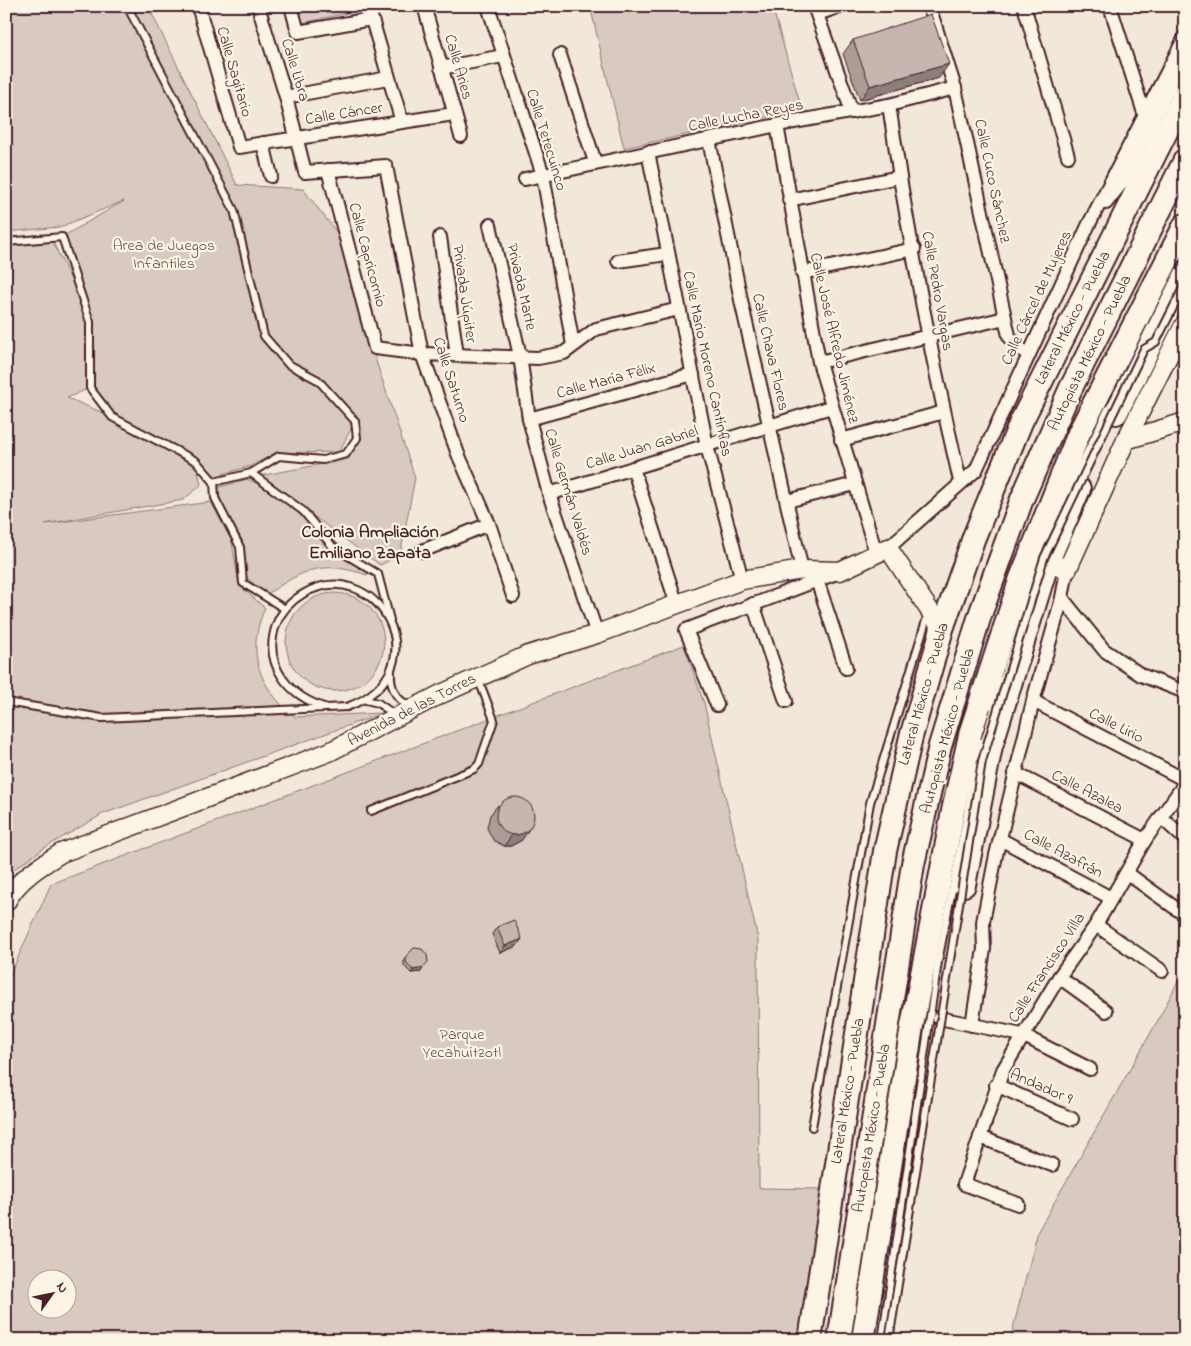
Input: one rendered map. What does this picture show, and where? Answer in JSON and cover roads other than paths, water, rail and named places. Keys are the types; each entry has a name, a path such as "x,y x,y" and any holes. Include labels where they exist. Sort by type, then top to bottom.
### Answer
{"highway":[{"name":"Lateral México - Puebla","path":"810,1340 885,851 911,737 934,610 974,536 1021,422 1185,94"},
{"name":"Autopista México - Puebla","path":"840,1340 913,864 940,746 980,615 1022,499 1070,390 1185,160"},
{"name":"Autopista México - Puebla","path":"863,1340 912,1026 971,731 1021,578 1079,433 1185,226"},
{"path":"890,1340 939,1018 991,746 1058,565 1087,471 1180,268"}],"street":[{"name":"Calle Sagitario","path":"198,6 239,147"},
{"name":"Calle Libra","path":"258,6 298,138 305,172 328,170"},
{"path":"291,6 298,32 371,20"},
{"path":"368,6 402,122"},
{"name":"Calle Aries","path":"424,6 461,136"},
{"name":"Calle Tetecuinco","path":"488,6 543,175 573,345"},
{"name":"Calle Cuco Sánchez","path":"930,6 955,88 1009,336 1017,346 1030,355"},
{"path":"1024,6 1068,156"},
{"path":"1110,6 1144,113"},
{"path":"816,12 852,112"},
{"name":"Calle Cárcel de Mujeres","path":"882,551 960,481 976,470 1088,226 1144,113 1185,37"},
{"path":"560,55 595,162"},
{"path":"441,68 503,56"},
{"path":"1088,226 1123,181 1185,56"},
{"path":"286,97 388,78"},
{"name":"Calle Lucha Reyes","path":"525,179 595,162 777,125 889,105 955,88"},
{"name":"Calle Pedro Vargas","path":"889,105 899,177 914,249 928,336 960,481"},
{"name":"Calle Cáncer","path":"239,147 454,114"},
{"name":"Calle José Alfredo Jiménez","path":"777,125 802,273 831,407 854,484 882,551"},
{"name":"Calle Chava Flores","path":"709,140 742,305 802,570"},
{"path":"262,143 271,176"},
{"name":"Calle Mario Moreno Cantínflas","path":"648,152 707,446 742,580"},
{"name":"Calle Saturno","path":"328,170 386,166 422,354 458,454 489,524 513,596"},
{"name":"Calle Capricornio","path":"328,170 375,348 422,354"},
{"path":"789,200 899,177"},
{"name":"Privada Marte","path":"490,225 520,356"},
{"name":"Privada Júpiter","path":"440,237 456,355"},
{"path":"802,273 914,249"},
{"path":"618,261 667,254"},
{"path":"422,354 538,358 564,354 573,345 596,329 679,309"},
{"path":"820,362 1005,318"},
{"path":"972,1025 984,949 983,922 1000,839 1014,773 1062,598 1058,565 1126,440 1185,323"},
{"name":"Calle Germán Valdés","path":"520,356 529,419 549,494 596,634"},
{"name":"Calle María Félix","path":"529,419 693,374"},
{"name":"Calle Juan Gabriel","path":"549,494 831,407"},
{"path":"841,440 944,412"},
{"path":"1126,440 1185,422"},
{"path":"633,468 677,605"},
{"path":"786,501 854,484"},
{"path":"422,551 489,524"},
{"path":"882,551 934,610"},
{"name":"Avenida de las Torres","path":"717,705 686,630 818,580 882,551"},
{"name":"Avenida de las Torres","path":"8,896 40,866 60,853 330,752 477,677 528,655 596,634 742,580 802,570 840,571"},
{"path":"818,580 846,668"},
{"path":"1062,598 1104,650 1141,675 1185,692"},
{"path":"753,604 786,701"},
{"name":"Calle Lirio","path":"1033,701 1185,782"},
{"name":"Calle Azalea","path":"1014,773 1145,840"},
{"name":"Calle Francisco Villa","path":"1018,1204 964,1184 996,1085 1022,1035 1059,977 1096,925 1145,840 1185,782"},
{"path":"1161,817 1185,839"},
{"name":"Calle Azafrán","path":"1000,839 1111,898"},
{"path":"1127,873 1185,915"},
{"path":"1096,925 1162,971"},
{"path":"1059,977 1106,1011"},
{"path":"939,1018 1022,1035 1090,1069"},
{"name":"Andador 9","path":"996,1085 1072,1119"},
{"path":"980,1137 1052,1164"}],"lane":[{"path":"127,6 234,210 264,336 288,364 318,380 355,421 357,438 346,454 323,460 279,456 251,472 214,482"},
{"path":"816,12 850,6"},
{"path":"6,242 62,237 90,322 90,388 112,417 196,461 214,482 215,498 240,547 242,584 285,609"},
{"path":"1140,329 1180,268"},
{"path":"890,1340 982,761 1044,558 1144,349 1156,342 1185,284"},
{"path":"882,1340 938,962 977,757 1038,553 1138,347"},
{"path":"6,702 102,718 347,707 366,700 381,687 391,670 395,654 395,637 378,574 333,547 303,511 251,472"},
{"path":"327,708 309,703 294,693 282,679 274,662 273,643 276,626 285,609 296,598 310,590 325,586 340,586 356,589 370,597 381,607 390,620"},
{"path":"812,1127 870,804 934,610"},
{"path":"391,670 393,689 405,704 414,708"},
{"path":"371,811 474,769 479,764 494,720 477,677"},
{"path":"366,700 388,709 397,718"}],"district":[{"name":"Colonia Ampliación Emiliano Zapata","path":"370,543"}],"park label":[{"name":"Area de Juegos Infantiles","path":"164,255"},
{"name":"Parque Yecahuitzotl","path":"462,1044"}]}
